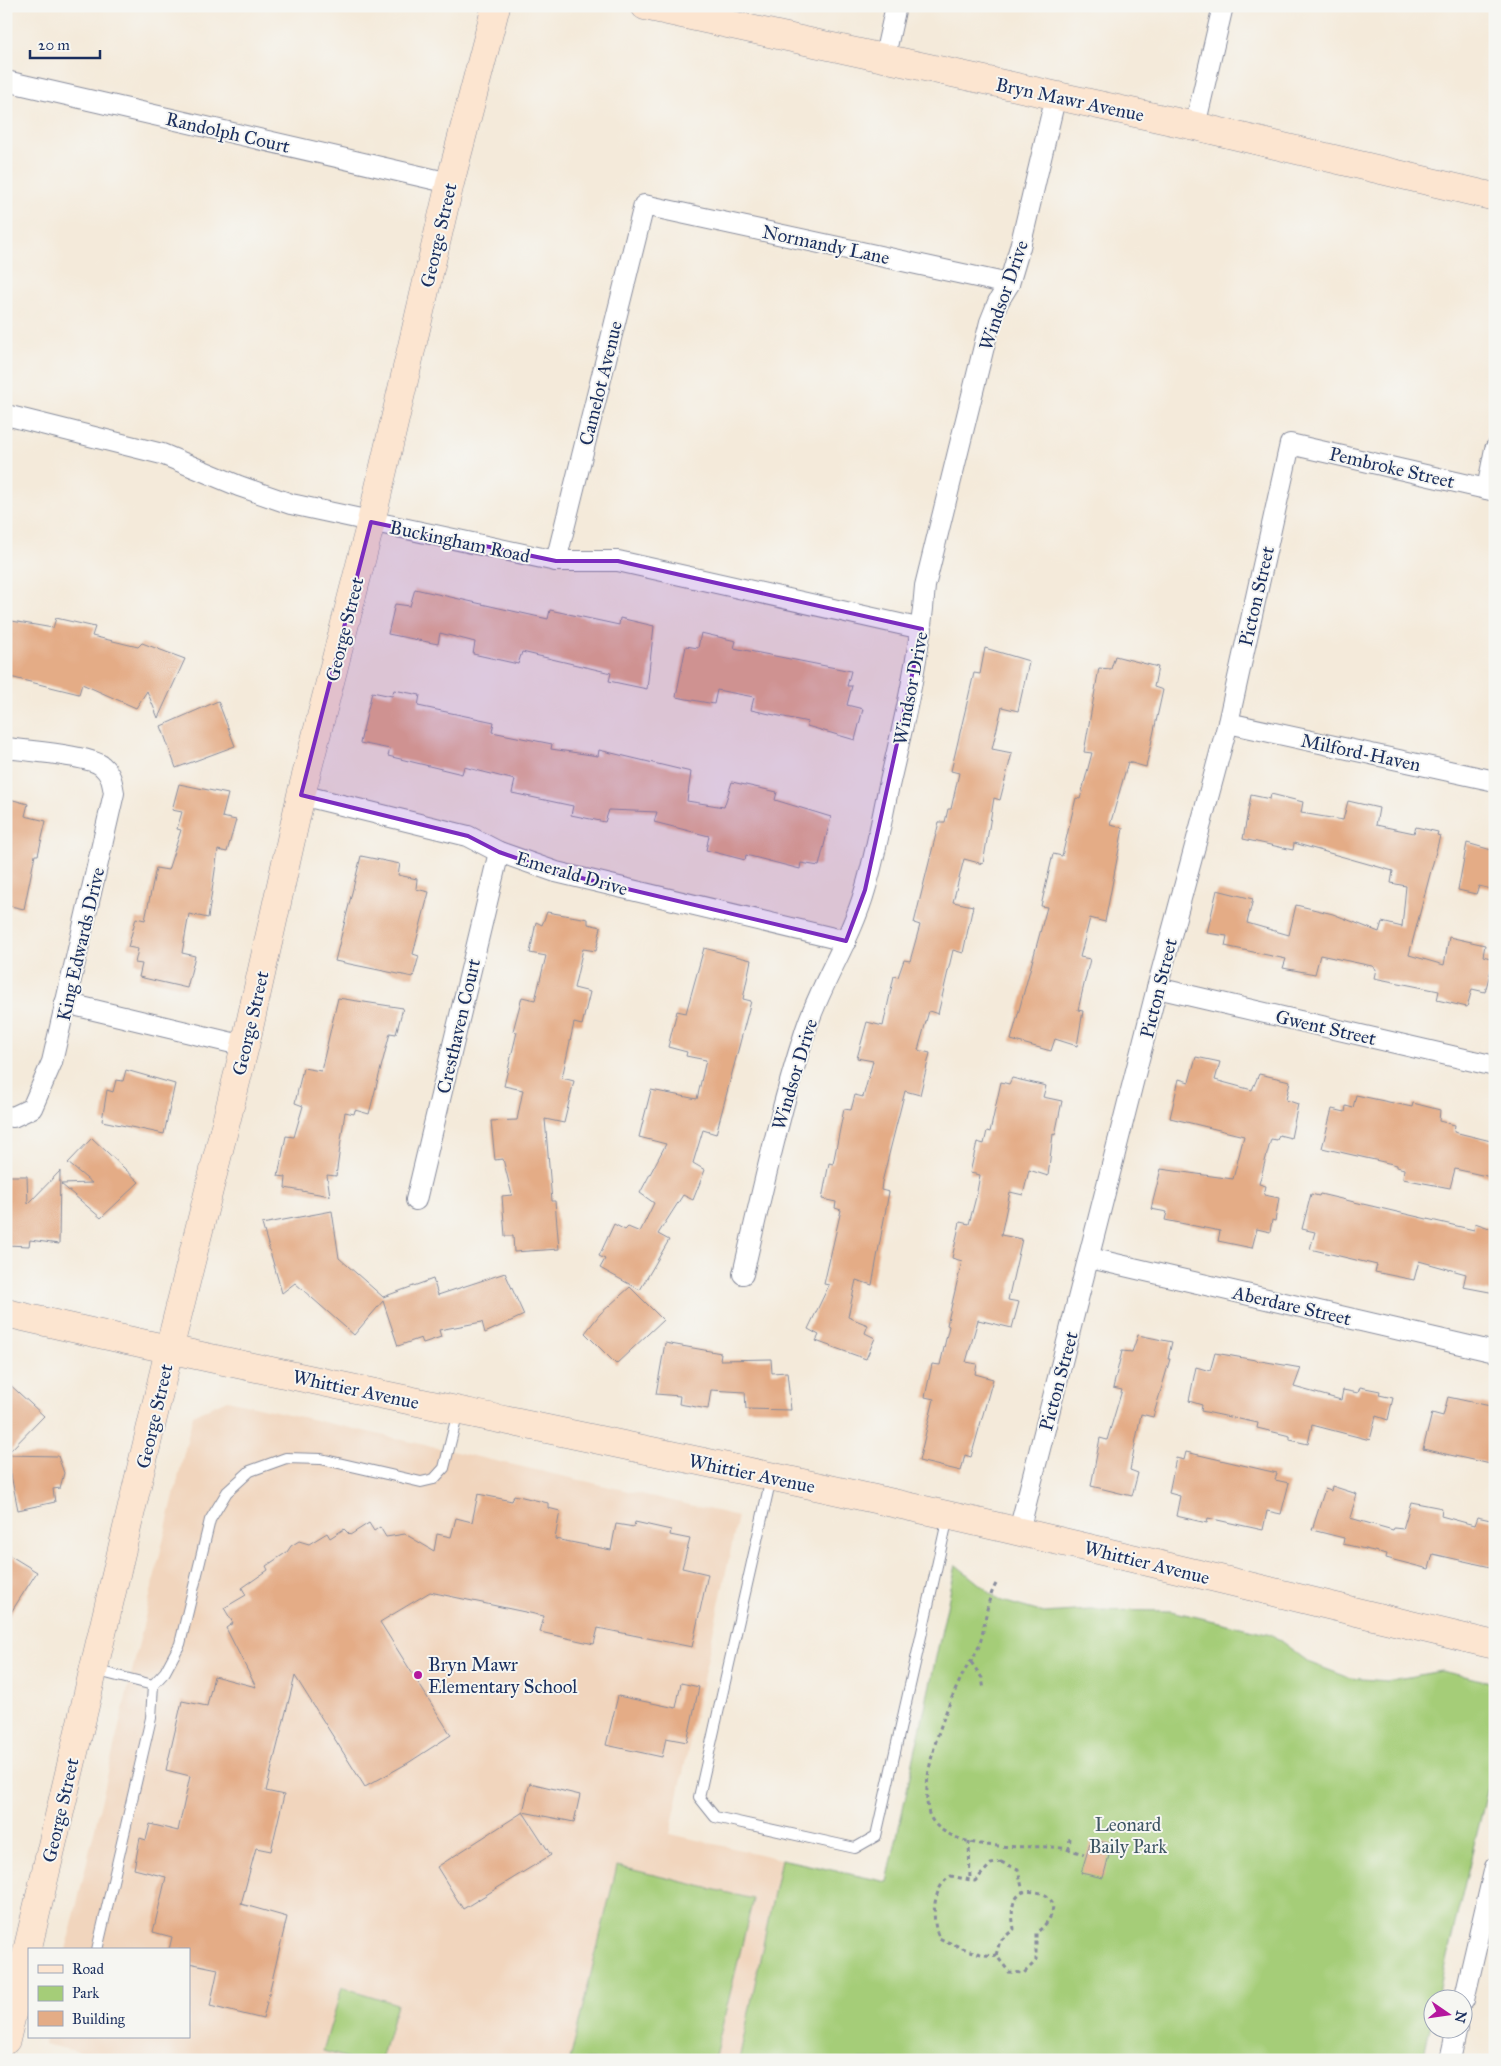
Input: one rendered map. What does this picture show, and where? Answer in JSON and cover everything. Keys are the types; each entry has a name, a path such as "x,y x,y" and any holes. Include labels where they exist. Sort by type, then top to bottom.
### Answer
{"street":[{"name":"George Street","path":"34,1948 94,1670 169,1350 245,1046 301,795 371,522 450,183 496,6"},
{"name":"Bryn Mawr Avenue","path":"645,6 884,60 1195,126 1495,197"},
{"path":"884,60 896,6"},
{"path":"1195,126 1223,6"},
{"name":"Randolph Court","path":"6,81 450,183"},
{"name":"Windsor Drive","path":"743,1274 782,1106 807,1027 825,980 846,941 865,890 913,684 922,628 925,586 990,322 998,302 1009,284 1020,247 1056,95"},
{"name":"Normandy Lane","path":"644,205 1009,284"},
{"name":"Camelot Avenue","path":"556,561 644,205"},
{"name":"Buckingham Road","path":"6,415 162,454 239,486 291,504 556,561 618,561 922,628"},
{"name":"Pembroke Street","path":"1290,444 1491,490"},
{"name":"Picton Street","path":"1019,1531 1090,1258 1157,988 1228,723 1290,444"},
{"path":"1491,490 1495,449"},
{"name":"Milford-Haven","path":"1228,723 1495,781"},
{"name":"King Edwards Drive","path":"6,748 38,751 100,764 111,776 114,793 111,814 52,1062 32,1108 13,1117 6,1116"},
{"name":"Emerald Drive","path":"301,795 468,836 499,852 556,872 846,941"},
{"name":"Cresthaven Court","path":"416,1200 499,852"},
{"name":"Gwent Street","path":"1157,988 1495,1066"},
{"path":"65,1003 245,1046"},
{"name":"Aberdare Street","path":"1090,1258 1495,1352"},
{"name":"Whittier Avenue","path":"6,1313 169,1350 1019,1531 1495,1646"},
{"path":"1467,1988 1494,1877"},
{"name":"George Street","path":"6,2040 23,1998 28,1975"},
{"path":"1450,2060 1455,2038"}],"lane":[{"path":"97,1948 151,1718 153,1684 165,1672 180,1644 210,1520 227,1492 250,1471 286,1458 321,1459 421,1482 434,1478 444,1468 458,1411"},
{"path":"771,1477 699,1797 715,1817 855,1848 876,1836 948,1516"},
{"path":"94,1670 153,1684"}],"path":[{"path":"996,1584 987,1610 979,1647 963,1674 948,1707 936,1746 928,1781 930,1815 938,1828 969,1841 1013,1847 1052,1847 1084,1854"},
{"path":"971,1662 982,1678 984,1690"},
{"path":"1069,1850 1070,1837"},
{"path":"969,1841 970,1880"},
{"path":"996,1955 984,1955 939,1938 936,1931 935,1901 943,1881 950,1876 975,1881 980,1878 991,1864 1001,1862 1018,1869 1023,1892"},
{"path":"1036,1891 1044,1895 1050,1900 1053,1908 1050,1921 1036,1934 1036,1961 1024,1973 1016,1974 1004,1968 996,1955 1000,1941 1014,1929 1012,1919 1013,1902 1023,1892 1036,1891"}],"highlighted area":[{"path":"371,522 556,561 618,561 922,629 865,890 846,941 556,872 499,852 468,836 301,795"}],"shaded area":[{"name":"Bryn Mawr Elementary School","path":"227,1400 738,1516 670,1834 781,1859 739,2060 115,2060 44,2044 45,2038 190,2038 190,1948 66,1948 193,1415"}],"green space":[{"name":"Leonard Baily Park","path":"956,1565 999,1600 1044,1613 1090,1610 1171,1611 1271,1634 1310,1663 1350,1678 1386,1681 1441,1671 1495,1683 1495,1759 1439,1988 1424,1988 1424,2038 1428,2038 1423,2060 739,2060 781,1859 887,1882"},
{"path":"617,1866 753,1899 714,2060 570,2060"},
{"path":"342,1987 397,2004 381,2060 354,2060 323,2051"}],"building":[{"path":"415,589 548,619 550,610 619,625 620,618 654,626 647,689 609,681 611,673 522,652 518,664 473,654 475,642 440,633 438,644 388,634 395,604 410,606"},
{"path":"56,618 95,627 92,636 138,647 142,643 185,659 158,718 147,691 136,708 82,684 79,694 6,676 6,620 53,628"},
{"path":"701,633 736,641 734,648 851,671 847,686 852,686 847,705 863,709 855,740 807,726 808,722 751,710 754,697 717,690 714,704 676,697 686,646 698,648"},
{"path":"985,648 1029,661 1018,711 1002,707 992,749 1012,753 1000,800 994,798 983,864 964,859 953,902 973,906 963,953 953,950 938,1014 929,1011 918,1050 930,1053 920,1095 905,1091 882,1182 881,1190 889,1192 872,1285 856,1280 848,1317 868,1325 865,1333 875,1338 866,1359 816,1341 819,1335 808,1329 829,1285 824,1284 841,1210 835,1208 836,1202 822,1199 829,1163 833,1164 844,1109 851,1110 855,1095 863,1097 873,1061 857,1058 867,1022 883,1026 894,976 898,977 904,960 910,961 920,925 914,923 939,822 945,822 948,809 951,809 959,773 951,771 974,673 980,674"},
{"path":"1115,656 1158,667 1154,687 1163,690 1146,767 1128,762 1110,825 1123,828 1105,922 1090,918 1080,957 1090,959 1078,1010 1083,1011 1077,1046 1055,1039 1051,1051 1011,1040 1047,907 1041,906 1053,854 1062,856 1076,798 1080,799 1092,753 1084,752 1099,668 1111,669"},
{"path":"394,690 420,695 418,706 494,722 492,732 552,744 551,749 598,756 599,750 691,772 687,801 724,807 732,782 777,792 775,800 831,817 819,866 801,863 800,869 746,855 745,860 706,850 709,836 654,822 657,812 609,810 605,822 571,815 573,806 512,793 515,780 464,767 462,774 388,756 390,749 360,743 372,692 392,696"},
{"path":"218,701 235,746 176,768 161,726"},
{"path":"179,784 228,794 222,817 236,820 227,852 218,850 208,918 189,914 182,953 195,956 187,988 139,977 142,964 135,963 138,949 128,947 136,918 145,920 156,868 168,870 181,830 177,829 182,812 172,810"},
{"path":"1271,794 1303,802 1301,813 1343,820 1348,801 1379,808 1376,825 1414,833 1416,827 1438,832 1437,835 1440,836 1409,955 1444,965 1449,937 1485,945 1483,956 1494,959 1485,992 1472,989 1467,1007 1437,1000 1439,991 1374,978 1376,969 1372,966 1320,955 1315,974 1283,968 1286,959 1225,946 1227,936 1207,933 1217,890 1253,899 1247,923 1289,935 1296,905 1333,914 1379,932 1382,922 1402,927 1406,886 1391,883 1393,871 1294,843 1293,850 1243,839 1251,795 1270,799"},
{"path":"6,798 28,804 25,816 46,821 38,855 35,855 24,909 6,905"},
{"path":"1467,843 1495,851 1495,890 1479,886 1476,894 1458,890"},
{"path":"361,856 400,864 398,875 417,879 416,889 429,892 413,954 419,956 413,977 335,961"},
{"path":"547,912 588,919 588,924 601,927 596,951 583,949 574,988 590,992 582,1025 574,1023 562,1078 574,1081 564,1123 545,1119 552,1201 555,1201 559,1249 514,1252 513,1236 505,1236 502,1196 512,1195 503,1159 495,1160 491,1121 517,1120 523,1090 504,1086 517,1032 513,1031 522,997 535,1000 546,956 530,953 536,922 542,925"},
{"path":"704,948 751,960 743,999 751,1001 716,1134 703,1130 693,1163 705,1170 693,1200 683,1195 658,1234 669,1240 640,1290 600,1268 605,1259 599,1256 614,1224 625,1230 628,1227 640,1232 654,1203 640,1193 666,1144 639,1137 651,1090 697,1099 706,1060 686,1056 687,1052 668,1047 677,1011 686,1013"},
{"path":"338,998 403,1008 396,1034 390,1033 369,1114 355,1110 354,1114 345,1112 336,1176 327,1175 330,1196 285,1188 286,1177 278,1176 286,1136 294,1137 303,1106 295,1103 303,1068 321,1071"},
{"path":"1196,1057 1220,1062 1215,1080 1252,1090 1259,1074 1290,1081 1286,1100 1298,1104 1291,1138 1279,1135 1277,1140 1271,1139 1259,1184 1266,1186 1264,1195 1279,1198 1275,1221 1272,1220 1270,1232 1257,1229 1252,1248 1218,1241 1220,1231 1165,1220 1167,1212 1151,1209 1161,1169 1233,1179 1244,1136 1170,1118 1179,1079 1189,1082"},
{"path":"126,1070 175,1084 164,1134 102,1121 107,1090 113,1092 116,1080 123,1081"},
{"path":"1012,1078 1046,1086 1043,1097 1062,1101 1055,1135 1053,1134 1048,1176 1029,1170 1023,1195 1010,1192 1001,1235 1022,1239 1008,1300 1019,1302 1012,1328 978,1320 966,1362 977,1364 975,1374 993,1379 971,1457 965,1455 961,1471 919,1461 934,1399 925,1397 932,1364 940,1365 962,1261 952,1258 960,1222 969,1224 976,1197 980,1175 970,1173 977,1142 984,1144 987,1131 990,1132 1001,1082 1009,1084"},
{"path":"1356,1095 1412,1107 1413,1103 1440,1110 1439,1121 1455,1125 1454,1132 1495,1142 1495,1178 1455,1169 1450,1188 1403,1179 1404,1169 1397,1167 1397,1165 1322,1148 1332,1109 1345,1112 1346,1106 1353,1108"},
{"path":"92,1138 139,1182 101,1218 61,1184 92,1183 68,1163"},
{"path":"60,1171 59,1244 30,1240 29,1246 6,1245 6,1176 27,1176 28,1204"},
{"path":"1311,1194 1319,1196 1320,1194 1474,1230 1475,1223 1495,1230 1495,1293 1463,1287 1466,1274 1419,1261 1414,1280 1375,1272 1377,1265 1310,1249 1315,1232 1302,1229"},
{"path":"332,1211 339,1258 383,1297 433,1279 438,1295 505,1273 524,1315 485,1333 482,1322 439,1330 441,1337 423,1343 421,1338 398,1346 383,1301 354,1335 295,1283 282,1293 262,1224"},
{"path":"630,1287 663,1320 616,1364 585,1333 600,1314"},
{"path":"1138,1335 1172,1342 1168,1359 1170,1359 1153,1417 1141,1414 1130,1470 1138,1473 1132,1496 1091,1486 1100,1438 1107,1440 1122,1390 1113,1388 1122,1351 1132,1352"},
{"path":"665,1343 721,1353 720,1360 771,1359 772,1373 787,1372 791,1410 746,1409 745,1392 711,1390 708,1409 679,1404 680,1396 656,1394"},
{"path":"1215,1353 1301,1368 1294,1387 1341,1400 1343,1390 1358,1393 1360,1387 1380,1391 1379,1395 1393,1398 1388,1420 1376,1416 1370,1440 1312,1425 1308,1444 1290,1440 1290,1436 1257,1428 1258,1423 1201,1411 1202,1405 1189,1401 1196,1367 1210,1371"},
{"path":"6,1381 44,1416 6,1455"},
{"path":"1448,1397 1495,1407 1495,1465 1423,1449 1432,1413 1443,1416"},
{"path":"1186,1452 1277,1473 1275,1480 1289,1483 1281,1514 1267,1511 1263,1530 1208,1518 1207,1523 1176,1516 1180,1496 1169,1493 1176,1458 1184,1460"},
{"path":"7,1455 58,1456 64,1473 60,1488 53,1489 55,1502 18,1510"},
{"path":"1332,1486 1357,1494 1350,1518 1393,1530 1394,1528 1403,1529 1411,1502 1442,1508 1441,1516 1474,1525 1477,1517 1495,1521 1495,1568 1433,1554 1429,1569 1386,1558 1387,1554 1343,1544 1344,1538 1312,1530 1325,1489 1331,1491"},
{"path":"478,1494 512,1501 514,1495 548,1503 548,1508 560,1511 555,1539 611,1550 616,1524 634,1527 635,1522 671,1530 670,1535 690,1539 682,1568 708,1574 692,1647 598,1628 594,1644 540,1632 544,1616 430,1592 380,1622 451,1735 408,1763 365,1787 295,1676 266,1791 284,1795 271,1851 256,1848 241,1904 287,1917 263,2019 210,2006 218,1969 190,1963 190,1948 169,1948 172,1937 153,1932 166,1877 134,1869 140,1838 146,1840 150,1824 178,1831 190,1776 166,1770 182,1701 207,1706 214,1676 256,1687 226,1628 233,1623 224,1608 246,1595 242,1588 268,1570 266,1566 287,1552 291,1546 299,1541 309,1544 327,1533 330,1538 344,1529 350,1535 369,1523 374,1531 380,1527 386,1537 405,1534 434,1551 437,1534 451,1537 456,1518 472,1522"},
{"path":"6,1553 37,1572 6,1620"},
{"path":"681,1683 699,1687 687,1742 666,1738 662,1757 606,1745 618,1696 676,1708"},
{"path":"530,1783 580,1795 574,1822 523,1812"},
{"path":"523,1812 551,1855 463,1909 437,1867"},
{"path":"1091,1840 1112,1844 1103,1878 1081,1873"}],"place":[{"name":"Bryn Mawr Elementary School","path":"418,1675"}]}
